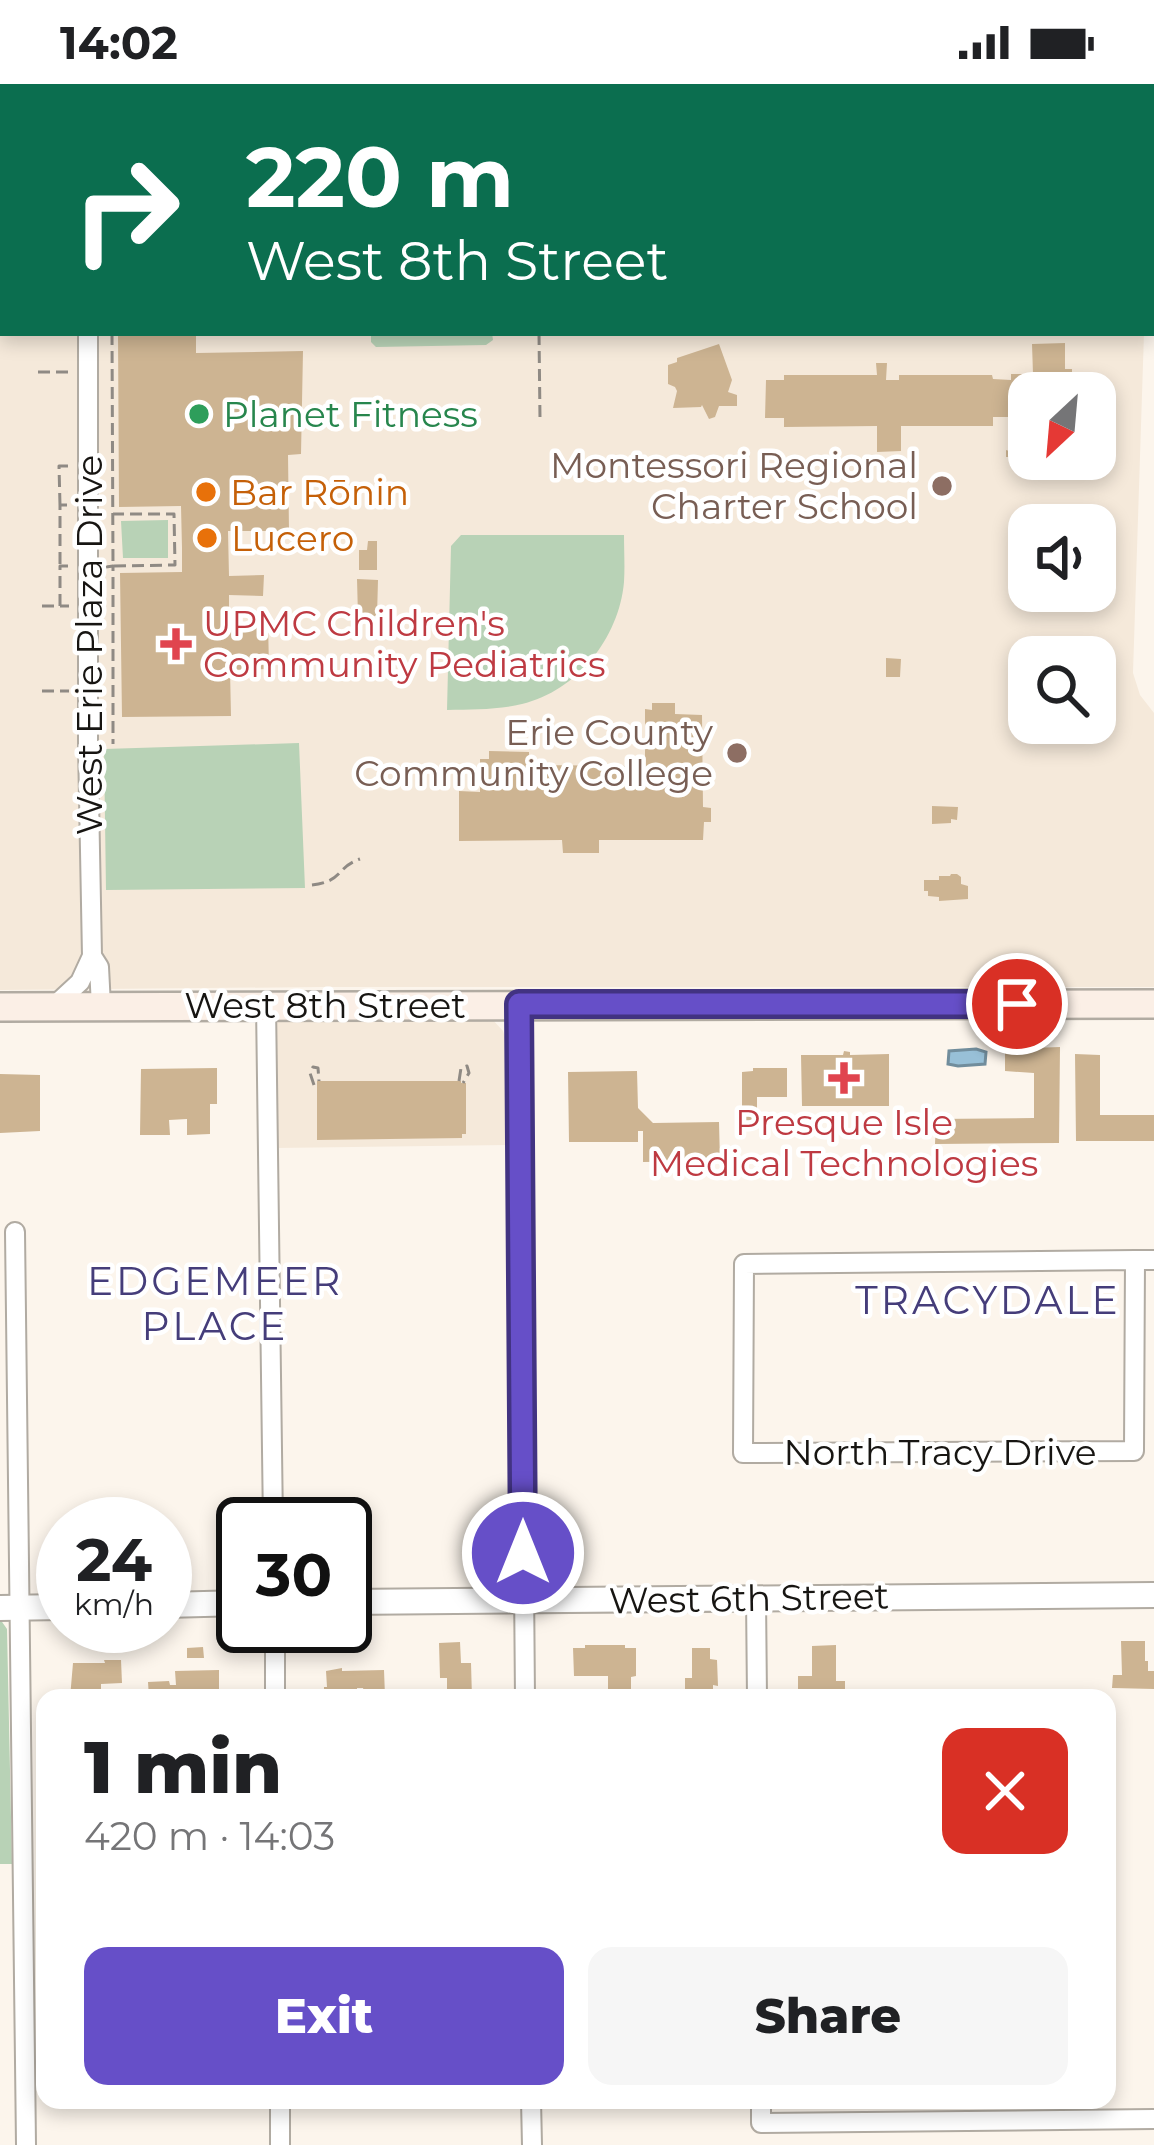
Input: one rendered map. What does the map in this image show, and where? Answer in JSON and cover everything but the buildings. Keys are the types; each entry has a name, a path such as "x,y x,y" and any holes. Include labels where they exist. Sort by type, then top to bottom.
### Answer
{"main road":[{"name":"West 8th Street","path":"0,1007 1154,1004"}],"street":[{"name":"West Erie Plaza Drive","path":"88,336 88,745 92,956 99,967 100,1006"},
{"path":"54,1006 80,982 92,956"},
{"path":"519,1004 524,1689"},
{"path":"266,1005 273,1497"},
{"path":"15,1232 10,1608 26,2145"},
{"name":"North Tracy Drive","path":"1145,1260 1134,1451 743,1453 744,1264 1145,1260"},
{"name":"West 6th Street","path":"372,1602 1154,1595"},
{"path":"756,1598 757,1689"},
{"path":"275,1653 275,1689"},
{"path":"280,2109 280,2145"},
{"path":"531,2109 532,2145"},
{"path":"761,2109 761,2123 1154,2120"},
{"path":"984,2109 984,2122"}],"path":[{"path":"112,336 113,744"},
{"path":"539,336 540,419"},
{"path":"113,514 174,514 175,565 113,566"},
{"path":"60,588 60,606"},
{"path":"312,885 334,880 360,860"}],"shaded area":[{"path":"0,336 1144,336 1133,673 1140,695 1154,713 1154,987 0,990"},
{"path":"275,1017 492,1019 505,1037 507,1145 276,1148"}],"green space":[{"path":"371,336 492,336 493,340 486,345 376,347"},
{"path":"168,520 168,558 123,558 121,521"},
{"path":"461,535 624,535 624,582 614,623 592,659 560,687 513,706 447,710 451,546"},
{"path":"299,743 305,888 106,890 104,749"},
{"path":"0,1619 7,1629 12,1864 0,1864"}],"water":[{"path":"949,1051 986,1052 985,1064 948,1064"}],"place":[{"name":"Planet Fitness","path":"199,414"},
{"name":"Montessori Regional Charter School","path":"942,486"},
{"name":"Bar Rōnin","path":"206,492"},
{"name":"Lucero","path":"207,538"},
{"name":"UPMC Children's Community Pediatrics","path":"176,644"},
{"name":"Erie County Community College","path":"737,753"},
{"name":"Presque Isle Medical Technologies","path":"844,1078"}],"district":[{"name":"TRACYDALE","path":"988,1300"},
{"name":"EDGEMEER PLACE","path":"215,1304"}],"route":[{"path":"523,1553 519,1004 1017,1004"}]}
